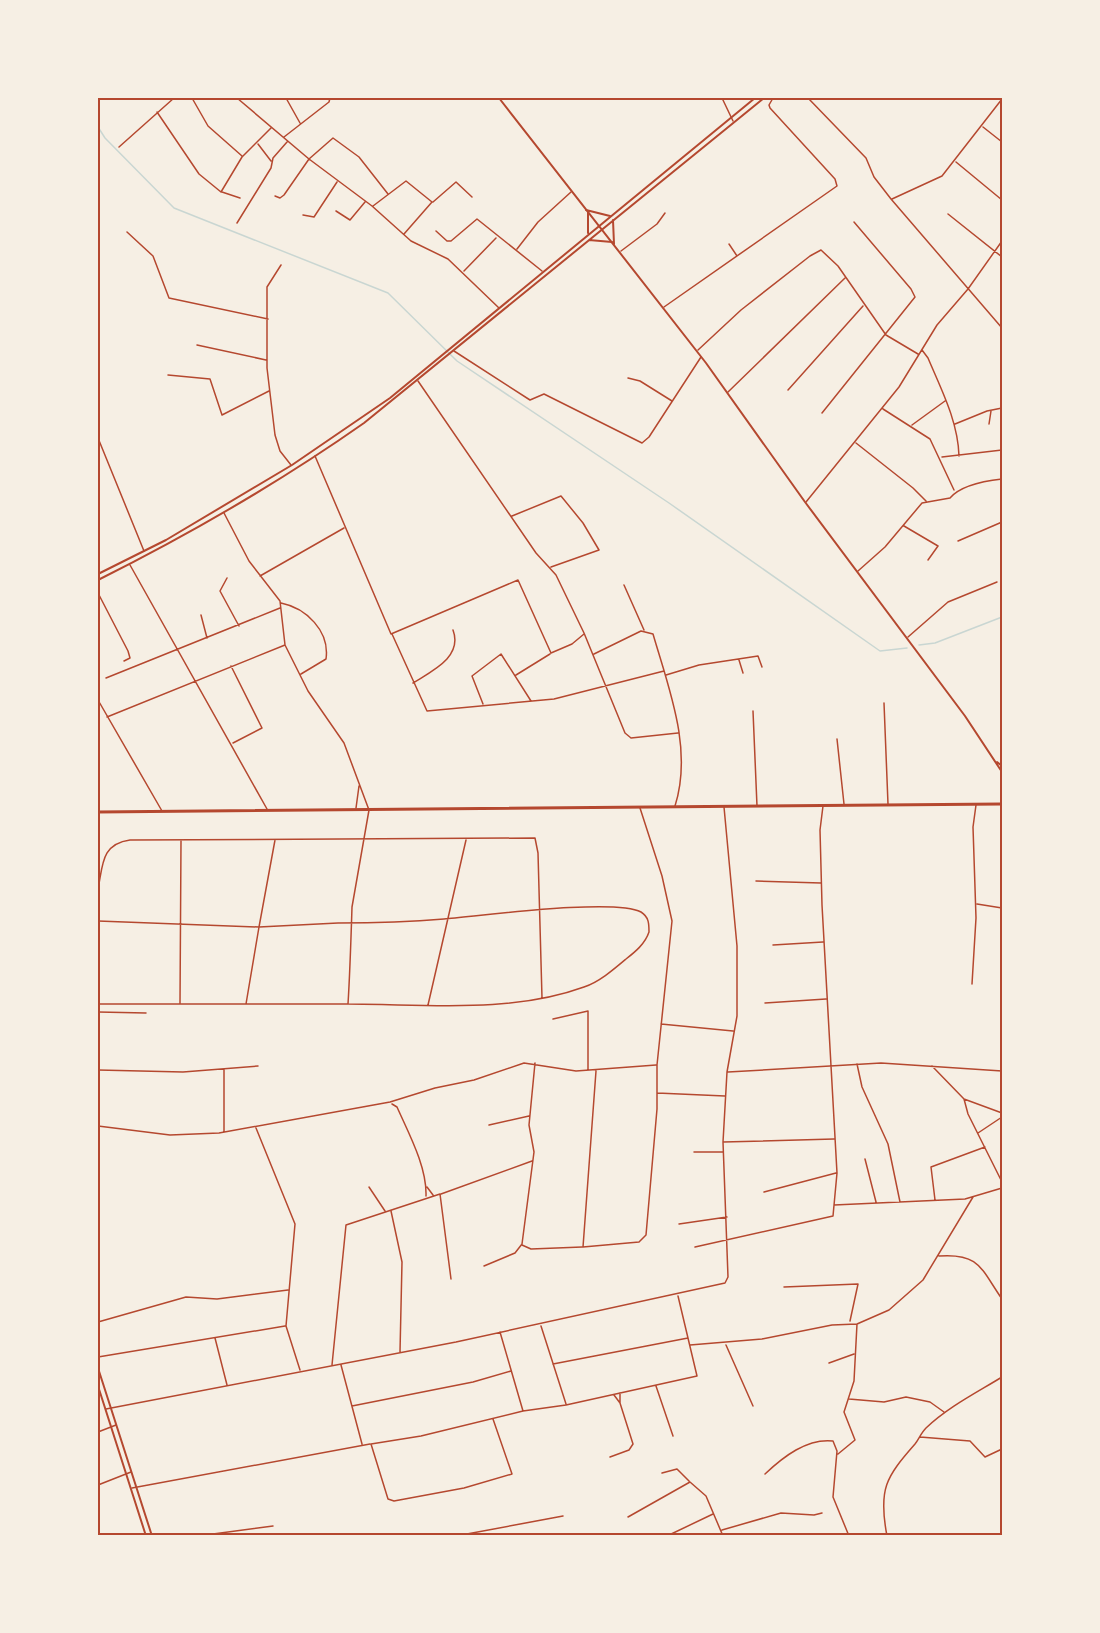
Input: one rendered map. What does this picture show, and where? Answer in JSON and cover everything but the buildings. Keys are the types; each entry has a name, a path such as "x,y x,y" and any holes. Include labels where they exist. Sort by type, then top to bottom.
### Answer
{"highway":[{"path":"98,812 1002,804"}],"main road":[{"path":"499,98 728,392 805,502 1002,772"},
{"path":"98,574 144,551 292,465 390,398 755,98"},
{"path":"98,580 223,512 315,456 418,381 764,98"},
{"path":"587,211 610,216"},
{"path":"587,211 587,235"},
{"path":"613,220 613,243"},
{"path":"589,240 613,243"},
{"path":"995,760 1002,766"},
{"path":"98,1368 99,1378 138,1486 152,1536"},
{"path":"98,1386 146,1536"}],"street":[{"path":"118,147 174,98"},
{"path":"192,98 208,126 242,157"},
{"path":"237,98 337,182 372,206 403,235 448,260 463,272 499,308"},
{"path":"286,98 301,123"},
{"path":"283,137 322,108 330,98"},
{"path":"722,98 733,122"},
{"path":"664,307 838,185 770,108 769,105 773,98"},
{"path":"808,98 866,158 874,177 891,199 1002,328"},
{"path":"891,199 938,179 983,127 1002,99"},
{"path":"157,111 199,174 221,192 240,198"},
{"path":"221,192 242,157 272,127"},
{"path":"983,127 1002,142"},
{"path":"275,196 280,198 284,195 309,159 328,140 336,138 360,157 388,194"},
{"path":"271,160 288,141"},
{"path":"237,223 271,168 271,160 257,144"},
{"path":"955,161 1002,200"},
{"path":"372,206 406,181 432,202"},
{"path":"303,215 314,217 337,182"},
{"path":"403,235 432,202 456,182 472,197"},
{"path":"516,250 537,222 571,191"},
{"path":"336,211 350,220 365,201"},
{"path":"620,252 657,224 665,213"},
{"path":"948,214 1002,257"},
{"path":"436,231 450,242 477,219 543,272"},
{"path":"822,413 915,300 915,295 854,222"},
{"path":"127,232 153,256 169,298 268,319"},
{"path":"463,272 497,237"},
{"path":"805,502 883,409 937,325 968,289 1002,241"},
{"path":"729,244 738,257"},
{"path":"697,351 741,310 817,252 824,252 846,277 886,335 919,355"},
{"path":"281,265 267,286 267,360 276,440 280,451 292,465"},
{"path":"728,392 846,277"},
{"path":"788,390 864,306"},
{"path":"197,345 267,360"},
{"path":"921,350 928,358 954,424 958,456"},
{"path":"454,351 531,400 545,395 640,442 646,441 701,356"},
{"path":"168,375 210,379 222,415 269,391"},
{"path":"628,378 640,381 673,401"},
{"path":"418,381 536,553 550,567 584,633 604,684 629,737 678,733"},
{"path":"912,425 945,401"},
{"path":"954,424 1002,408"},
{"path":"883,409 912,425 930,439 941,457 954,492"},
{"path":"988,424 991,410"},
{"path":"98,438 146,555"},
{"path":"856,443 927,501"},
{"path":"941,457 1002,450"},
{"path":"315,456 426,711 532,702 572,695 604,684 664,670"},
{"path":"858,572 927,501 950,498 954,492 981,482 1002,479"},
{"path":"512,516 561,496 583,523 599,551 550,567"},
{"path":"223,512 242,549 281,605 285,645 328,723 344,743 369,810 351,923 348,1004"},
{"path":"958,541 1002,522"},
{"path":"903,525 938,545 928,560"},
{"path":"260,576 345,528"},
{"path":"129,564 268,810"},
{"path":"227,578 220,591 239,626"},
{"path":"391,634 518,580 551,653"},
{"path":"906,638 948,602 997,582"},
{"path":"624,585 644,630 653,634 675,703 681,780 675,806"},
{"path":"98,593 129,654 129,659 124,661"},
{"path":"106,678 276,612 281,605"},
{"path":"281,605 295,606 313,620 326,647 326,659 300,674"},
{"path":"276,612 282,615"},
{"path":"201,615 207,638"},
{"path":"413,683 452,653 455,642 453,630"},
{"path":"593,654 644,630"},
{"path":"582,638 584,633"},
{"path":"516,676 551,653 586,638"},
{"path":"107,717 285,645"},
{"path":"484,705 472,680 473,674 502,654 532,702"},
{"path":"666,675 699,665 759,656 762,667"},
{"path":"739,660 743,673"},
{"path":"231,666 262,728 232,743"},
{"path":"98,700 163,812"},
{"path":"884,704 888,805"},
{"path":"753,711 757,806"},
{"path":"837,739 844,805"},
{"path":"355,810 359,785"},
{"path":"972,984 976,904 973,827 976,804"},
{"path":"106,1409 541,1324 677,1295 726,1281 728,1216 723,1142 727,1072 734,1031 737,946 724,806"},
{"path":"695,1247 833,1216 837,1173 820,830 824,806"},
{"path":"522,1244 531,1249 583,1247 639,1242 646,1235 660,1024 672,921 662,876 640,807"},
{"path":"427,1005 466,839"},
{"path":"98,889 107,850 113,844 130,840 536,839 541,911 539,946 542,998"},
{"path":"246,1005 275,840"},
{"path":"180,1004 181,841"},
{"path":"756,881 822,883"},
{"path":"976,904 1002,908"},
{"path":"98,921 259,927 446,919 541,911 633,910 644,914 649,926 647,939 637,950 597,980 585,987 542,998 427,1005 98,1004"},
{"path":"773,945 824,942"},
{"path":"765,1003 827,999"},
{"path":"553,1019 588,1011 588,1071"},
{"path":"98,1012 146,1014"},
{"path":"660,1024 734,1031"},
{"path":"98,1126 170,1135 224,1132 399,1100 435,1088 474,1080 524,1063 535,1062 570,1071 657,1065"},
{"path":"484,1266 515,1253 522,1244 534,1148 530,1116 535,1062"},
{"path":"727,1072 831,1064 931,1065 1002,1071"},
{"path":"857,1064 862,1088 888,1144 900,1202"},
{"path":"931,1065 964,1099 1002,1113"},
{"path":"98,1070 149,1072 224,1070 258,1066"},
{"path":"224,1070 224,1132"},
{"path":"583,1247 596,1071"},
{"path":"657,1093 726,1096"},
{"path":"964,1099 968,1114 1002,1182"},
{"path":"397,1107 399,1100"},
{"path":"390,1102 397,1107 426,1186 433,1196"},
{"path":"489,1125 530,1116"},
{"path":"978,1133 1002,1117"},
{"path":"255,1127 295,1224 286,1326 301,1372"},
{"path":"723,1142 835,1138"},
{"path":"935,1201 931,1167 985,1147"},
{"path":"694,1152 724,1152"},
{"path":"865,1159 876,1203"},
{"path":"332,1365 342,1292 345,1227 390,1209 533,1161"},
{"path":"527,1164 532,1168"},
{"path":"764,1192 837,1173"},
{"path":"426,1186 426,1197"},
{"path":"369,1187 385,1211"},
{"path":"834,1204 935,1201 973,1197 1002,1188"},
{"path":"440,1194 451,1279"},
{"path":"690,1345 726,1344 849,1323 857,1324 889,1310 917,1288 973,1197"},
{"path":"390,1209 402,1262 400,1353"},
{"path":"679,1224 728,1216"},
{"path":"938,1256 961,1255 970,1258 979,1265 1002,1299"},
{"path":"784,1287 858,1284 849,1323"},
{"path":"98,1322 186,1297 217,1299 288,1290"},
{"path":"132,1488 421,1436 524,1411 566,1405 698,1375 677,1295"},
{"path":"541,1324 566,1405"},
{"path":"837,1455 855,1440 844,1414 854,1381 857,1324"},
{"path":"98,1357 286,1326"},
{"path":"500,1332 524,1411"},
{"path":"215,1337 227,1385"},
{"path":"553,1364 688,1338"},
{"path":"726,1344 753,1406"},
{"path":"829,1363 855,1354"},
{"path":"340,1364 363,1445"},
{"path":"352,1406 511,1371"},
{"path":"887,1536 884,1500 887,1479 899,1461 925,1429 944,1413 1002,1377"},
{"path":"655,1385 673,1436"},
{"path":"610,1457 629,1450 633,1444 620,1403 620,1392"},
{"path":"613,1394 620,1403"},
{"path":"848,1399 884,1402 906,1397 930,1402 944,1413"},
{"path":"371,1444 390,1501 464,1488 513,1473 493,1419"},
{"path":"98,1432 116,1425"},
{"path":"920,1437 970,1442 985,1457 1002,1449"},
{"path":"765,1474 777,1462 802,1446 831,1440 835,1444 837,1455 833,1497 849,1536"},
{"path":"662,1473 677,1469 706,1496 723,1536"},
{"path":"98,1485 132,1472"},
{"path":"628,1517 690,1482"},
{"path":"722,1530 781,1513 814,1515 822,1513"},
{"path":"667,1536 714,1514"},
{"path":"456,1536 563,1516"},
{"path":"198,1536 273,1526"},
{"path":"494,1530 494,1536"}],"waterway":[{"path":"98,127 105,138 174,208 388,293 457,361 669,503 880,651 907,648"},
{"path":"919,645 935,643 1002,617"}]}
